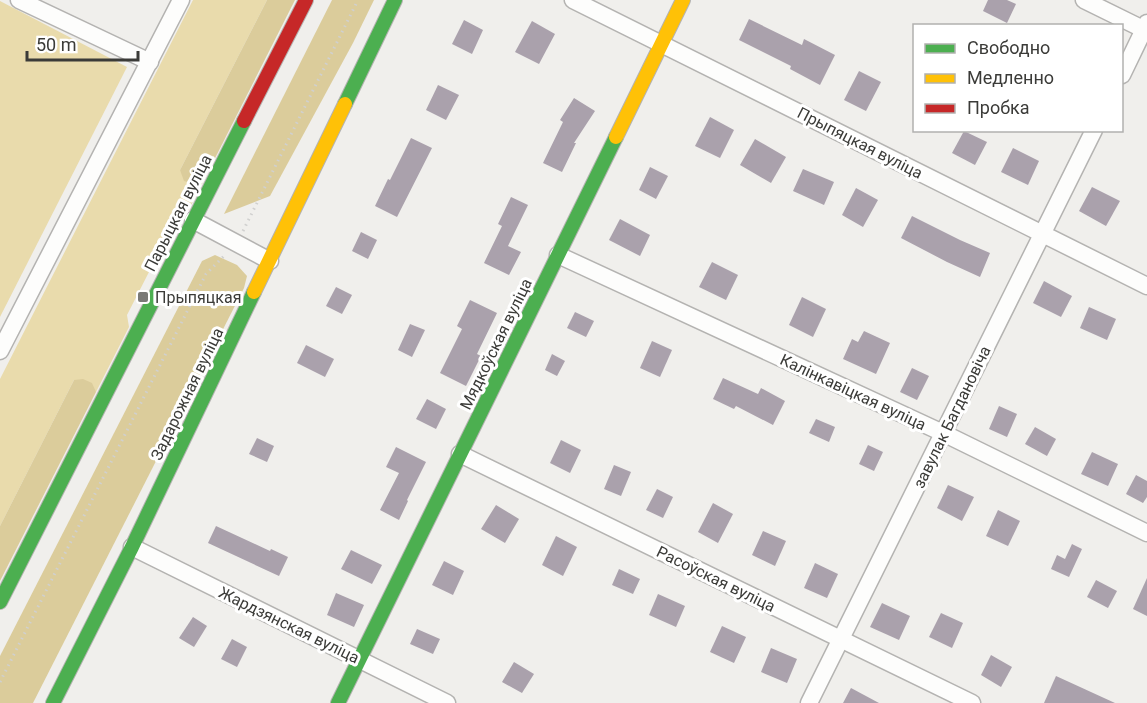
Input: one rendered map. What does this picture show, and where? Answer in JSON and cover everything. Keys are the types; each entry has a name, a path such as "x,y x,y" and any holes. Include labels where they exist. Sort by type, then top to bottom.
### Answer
{"street":[{"path":"19,0 150,62"},
{"path":"0,351 181,0"},
{"name":"Парыцкая вуліца","path":"0,602 306,0"},
{"name":"Задарожная вуліца","path":"53,703 132,547 395,0"},
{"name":"Прыпяцкая вуліца","path":"573,0 1147,286"},
{"name":"Мядкоўская вуліца","path":"338,703 683,0"},
{"path":"1084,0 1146,28 1123,73"},
{"name":"завулак Багдановіча","path":"809,703 1093,132"},
{"path":"193,220 270,261"},
{"name":"Калінкавіцкая вуліца","path":"558,255 943,433 1147,532"},
{"name":"Расоўская вуліца","path":"460,454 972,703"},
{"name":"Жардзянская вуліца","path":"132,547 447,703"}],"path":[{"path":"0,682 206,274 237,243 358,0"}],"shaded area":[{"path":"193,0 267,0 180,170 204,180 160,265 149,272 127,315 129,327 96,392 74,380 0,526 0,379"},
{"path":"267,0 295,0 204,180 194,184 184,181 180,170"},
{"path":"332,0 374,0 270,196 224,214"},
{"path":"0,1 127,67 0,317"},
{"path":"215,255 237,265 247,276 244,288 33,703 0,703 0,656 202,261"},
{"path":"83,379 92,383 96,392 0,581 0,526 74,380"}],"building":[{"path":"988,0 1007,0 1016,4 1007,23 983,11"},
{"path":"749,19 802,45 804,39 835,55 820,85 790,69 791,66 739,40"},
{"path":"464,20 483,30 472,54 452,44"},
{"path":"532,21 555,34 539,64 515,52"},
{"path":"859,71 881,82 866,111 844,100"},
{"path":"438,85 459,95 446,120 426,110"},
{"path":"574,98 595,111 574,143 576,143 562,172 543,163 563,122 560,120"},
{"path":"710,117 734,130 720,158 695,146"},
{"path":"963,132 987,142 975,165 952,153"},
{"path":"411,138 432,148 397,217 375,206"},
{"path":"755,139 786,157 771,183 740,165"},
{"path":"1013,148 1039,161 1028,185 1001,172"},
{"path":"650,167 668,176 656,199 639,190"},
{"path":"803,169 834,182 824,205 793,191"},
{"path":"1092,187 1120,201 1106,226 1079,211"},
{"path":"856,188 878,200 863,227 842,215"},
{"path":"511,197 528,205 508,246 521,252 509,275 484,263 502,226 498,224"},
{"path":"912,216 990,253 980,277 901,238"},
{"path":"620,219 650,235 640,256 609,240"},
{"path":"361,232 377,240 368,259 352,251"},
{"path":"712,262 738,275 726,300 699,287"},
{"path":"1044,281 1072,296 1061,317 1033,303"},
{"path":"336,287 352,295 342,314 326,306"},
{"path":"802,297 826,309 813,337 789,325"},
{"path":"470,300 497,313 477,354 481,356 466,386 440,373 462,329 457,326"},
{"path":"1089,307 1116,319 1107,340 1080,328"},
{"path":"575,312 594,321 586,337 567,328"},
{"path":"410,324 425,330 412,357 398,350"},
{"path":"864,331 890,343 876,374 843,359 852,339 858,342"},
{"path":"652,341 672,350 660,377 640,368"},
{"path":"306,345 334,359 325,377 297,363"},
{"path":"552,354 565,361 557,376 545,370"},
{"path":"912,368 929,376 917,400 900,392"},
{"path":"723,378 758,394 761,388 785,401 773,425 736,406 734,409 713,399"},
{"path":"427,399 446,409 436,429 416,419"},
{"path":"999,406 1017,414 1007,437 989,429"},
{"path":"816,419 835,427 829,442 809,433"},
{"path":"1035,427 1056,439 1047,456 1025,444"},
{"path":"257,438 274,446 267,462 249,454"},
{"path":"561,440 581,450 570,473 550,463"},
{"path":"868,445 883,452 874,471 859,464"},
{"path":"396,447 426,462 399,520 380,510 399,473 386,467"},
{"path":"1092,452 1118,464 1108,486 1081,474"},
{"path":"614,465 631,472 621,496 604,489"},
{"path":"1136,475 1147,481 1147,497 1143,503 1126,494"},
{"path":"948,485 974,497 962,521 937,508"},
{"path":"657,489 673,497 663,518 646,510"},
{"path":"713,503 733,514 718,543 698,532"},
{"path":"496,505 519,519 505,543 481,529"},
{"path":"998,510 1020,521 1008,546 986,536"},
{"path":"216,526 288,557 279,576 208,543"},
{"path":"763,531 786,541 775,566 752,555"},
{"path":"556,536 577,547 563,576 542,565"},
{"path":"1072,544 1082,549 1069,577 1051,569 1057,555 1065,559"},
{"path":"351,550 382,565 372,584 341,569"},
{"path":"444,561 464,571 453,595 432,585"},
{"path":"815,563 838,574 827,598 804,588"},
{"path":"619,569 640,579 633,594 612,585"},
{"path":"1147,578 1147,616 1133,609"},
{"path":"1096,580 1117,591 1108,608 1087,597"},
{"path":"336,593 364,605 354,627 327,615"},
{"path":"658,594 685,606 676,627 649,615"},
{"path":"882,603 910,616 899,640 870,627"},
{"path":"941,613 963,623 952,648 929,637"},
{"path":"193,617 207,626 194,647 179,638"},
{"path":"722,626 746,637 734,663 710,652"},
{"path":"417,629 440,639 433,654 410,644"},
{"path":"232,639 247,647 237,667 221,659"},
{"path":"771,648 797,659 787,683 761,672"},
{"path":"991,655 1012,667 1001,687 981,675"},
{"path":"514,662 534,674 522,693 502,682"},
{"path":"1056,676 1115,703 1044,703"},
{"path":"851,688 879,703 843,703"}],"traffic: fast":[{"path":"345,104 395,0"},
{"path":"0,602 244,121"},
{"path":"338,703 616,137"},
{"path":"53,703 132,547 254,292"}],"traffic: slow":[{"path":"616,137 683,0"},
{"path":"254,292 345,104"}],"traffic: jam":[{"path":"244,121 306,0"}],"place":[{"name":"Прыпяцкая","path":"143,297"}]}
